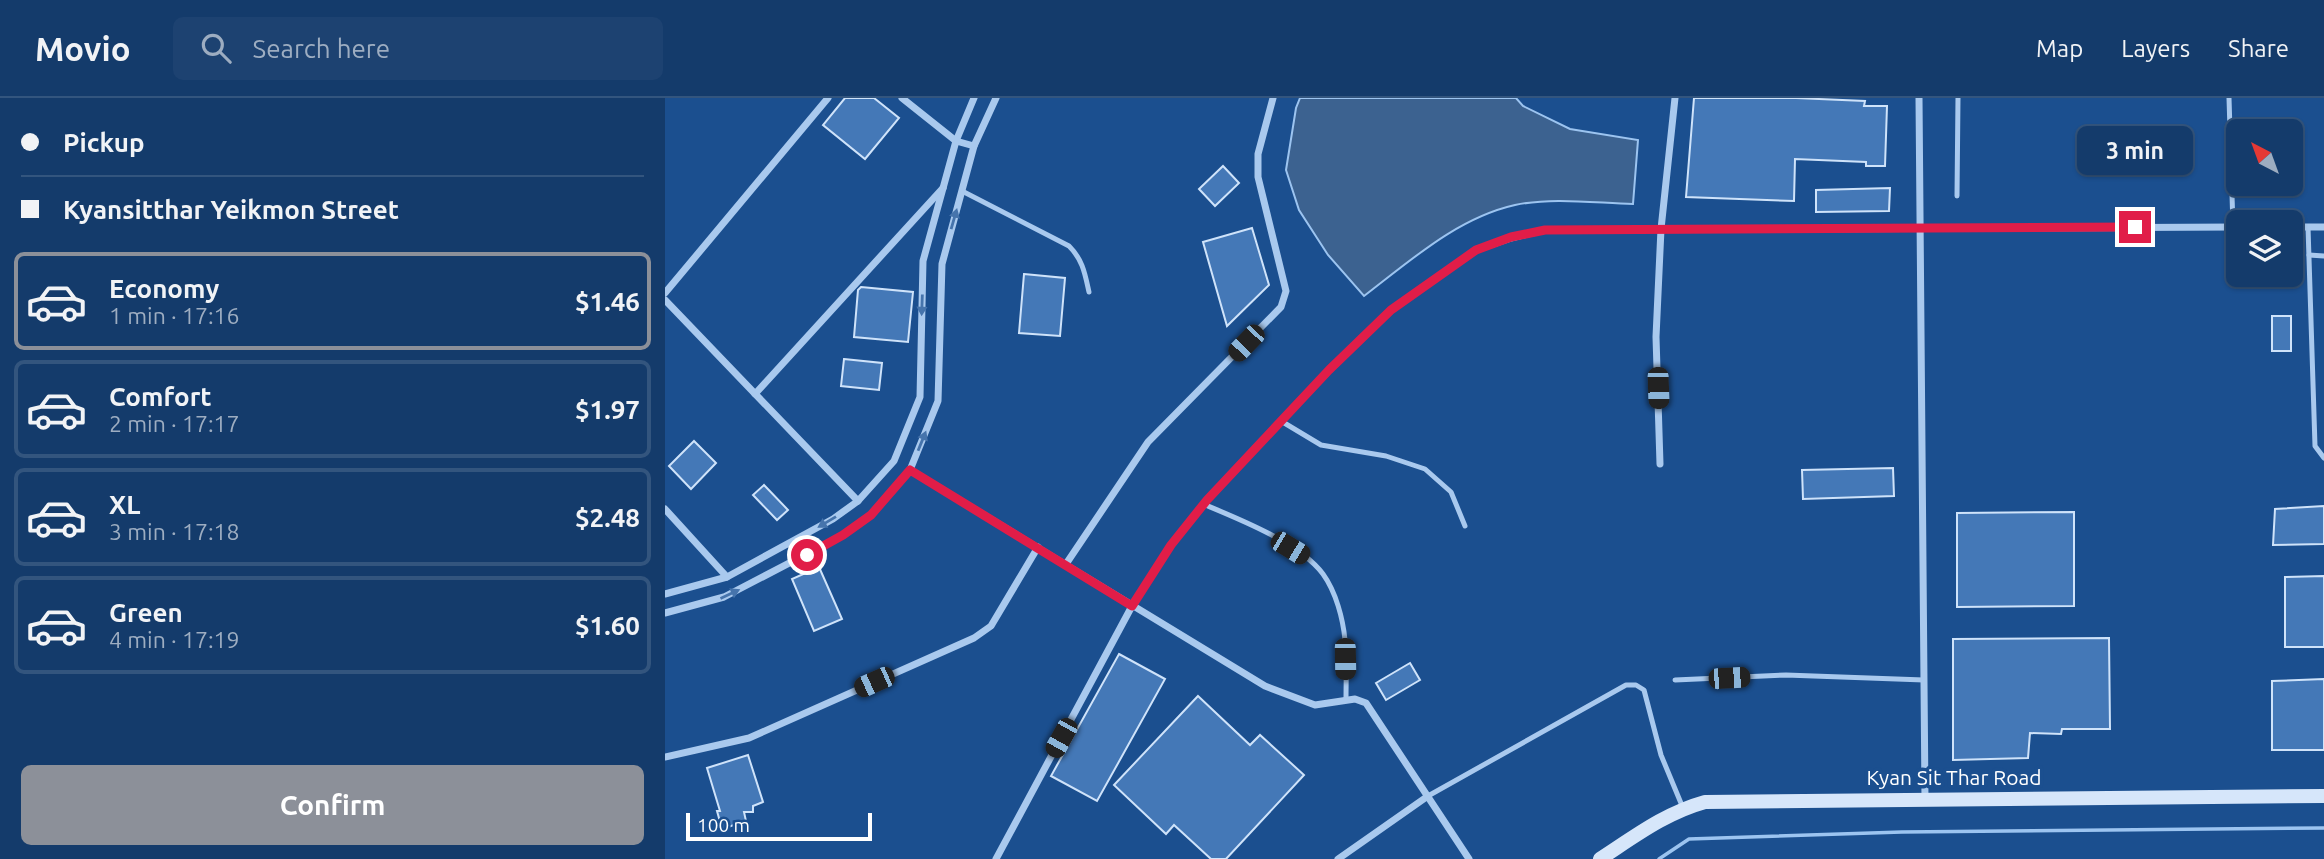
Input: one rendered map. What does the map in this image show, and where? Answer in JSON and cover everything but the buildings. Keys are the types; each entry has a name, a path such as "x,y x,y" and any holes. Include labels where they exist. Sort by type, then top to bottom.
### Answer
{"main road":[{"name":"Kyan Sit Thar Road","path":"1600,859 1663,818 1683,808 1705,802 2324,796"}],"street":[{"path":"665,293 828,98"},
{"path":"902,98 956,141 974,146"},
{"path":"665,594 727,577 833,519 858,501 894,461 920,397 923,261 956,141 974,98"},
{"path":"665,612 724,597 843,535 871,515 910,470 938,401 942,264 974,146 996,98"},
{"path":"1066,564 1148,442 1281,307 1286,291 1258,177 1258,154 1273,98"},
{"path":"1660,464 1656,337 1661,229 1675,98"},
{"path":"1919,98 1925,799"},
{"path":"755,394 944,187"},
{"path":"996,859 1132,606 1171,545 1203,504 1329,370 1391,310 1476,250 1511,237 1545,230 2226,227"},
{"path":"2303,227 2324,227"},
{"path":"665,300 858,501"},
{"path":"910,470 1265,686 1315,705 1355,699 1366,702 1469,859"},
{"path":"665,509 727,577"},
{"path":"665,757 749,738 974,638 991,626 1038,547"},
{"path":"1338,859 1428,796"}],"lane":[{"path":"1957,195 1958,98"},
{"path":"2229,98 2235,210"},
{"path":"962,191 1069,246 1084,267 1089,292"},
{"path":"2308,227 2315,446 2324,458"},
{"path":"2309,255 2324,256"},
{"path":"1281,421 1321,445 1386,456 1425,469 1451,492 1465,526"},
{"path":"1203,504 1257,527 1307,558 1324,575 1335,598 1345,639 1346,700"},
{"path":"1675,680 1786,675 1924,680"},
{"path":"1428,796 1626,685 1636,684 1644,690 1661,755 1683,808"}],"water":[{"path":"1300,98 1516,98 1523,106 1570,129 1638,140 1633,204 1544,201 1494,211 1435,242 1364,296 1328,255 1299,210 1286,170"}],"waterway":[{"path":"1659,859 1689,839 1902,832 2324,828"}],"route":[{"path":"807,555 843,535 871,515 910,470 1132,606 1171,545 1203,504 1329,370 1391,310 1445,270 1476,250 1511,237 1545,230 2135,227"}]}
